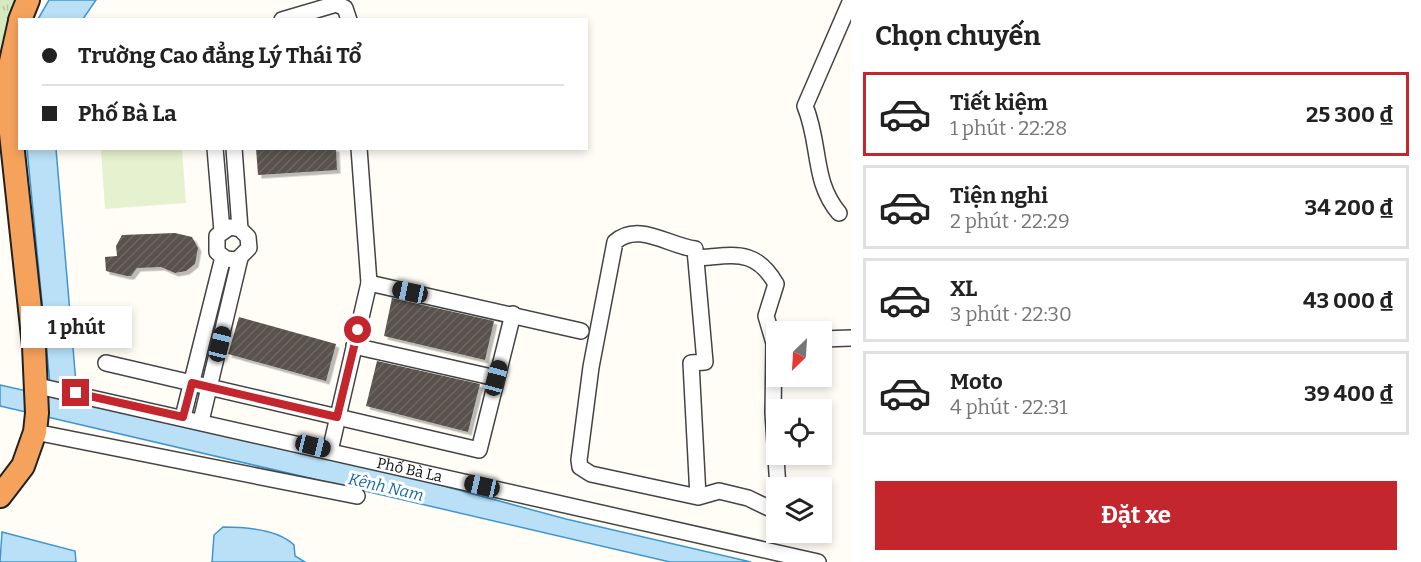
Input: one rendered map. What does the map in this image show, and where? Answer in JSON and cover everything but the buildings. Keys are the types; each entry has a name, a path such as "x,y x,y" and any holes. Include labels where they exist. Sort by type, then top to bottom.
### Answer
{"highway":[{"path":"21,18 28,0"},
{"path":"0,496 23,466 30,429 32,382 9,115 10,66 18,29"},
{"path":"0,129 32,382"},
{"path":"0,478 30,429"}],"street":[{"path":"839,213 827,199 821,185 813,124 805,106 851,0"},
{"path":"289,18 336,4 345,8 348,18"},
{"path":"215,150 222,231"},
{"path":"234,150 240,229 249,242 246,253 240,258 232,261 223,258 215,246 217,236 230,227 240,229"},
{"path":"330,451 369,283 359,150"},
{"path":"698,497 692,363 705,362 695,249 641,233 628,233 615,242 591,367 579,464 591,474 698,497 719,491 748,498 766,507"},
{"path":"696,258 748,256 765,267 776,284 766,316 768,321"},
{"path":"183,417 223,258"},
{"path":"201,421 240,258"},
{"path":"369,283 581,331"},
{"path":"106,363 479,450 513,315"},
{"path":"832,339 851,338"},
{"path":"354,346 496,378"},
{"name":"Phố Bà La","path":"32,382 818,562"},
{"path":"774,387 773,413 777,477"},
{"path":"30,429 357,496"}],"green space":[{"path":"0,0 23,0 18,18 0,109"},
{"path":"101,150 182,150 186,203 105,209"}],"water":[{"path":"49,0 96,0 84,18 39,18"},
{"path":"27,150 56,150 76,383 50,384"},
{"name":"Kênh Nam","path":"0,385 414,478 566,519 751,562 670,562 0,406"},
{"path":"223,527 251,528 279,535 294,545 295,556 305,562 212,562 214,535"},
{"path":"2,532 75,551 76,562 0,562"}],"route":[{"path":"76,393 183,417 192,383 337,417 358,330"}]}
